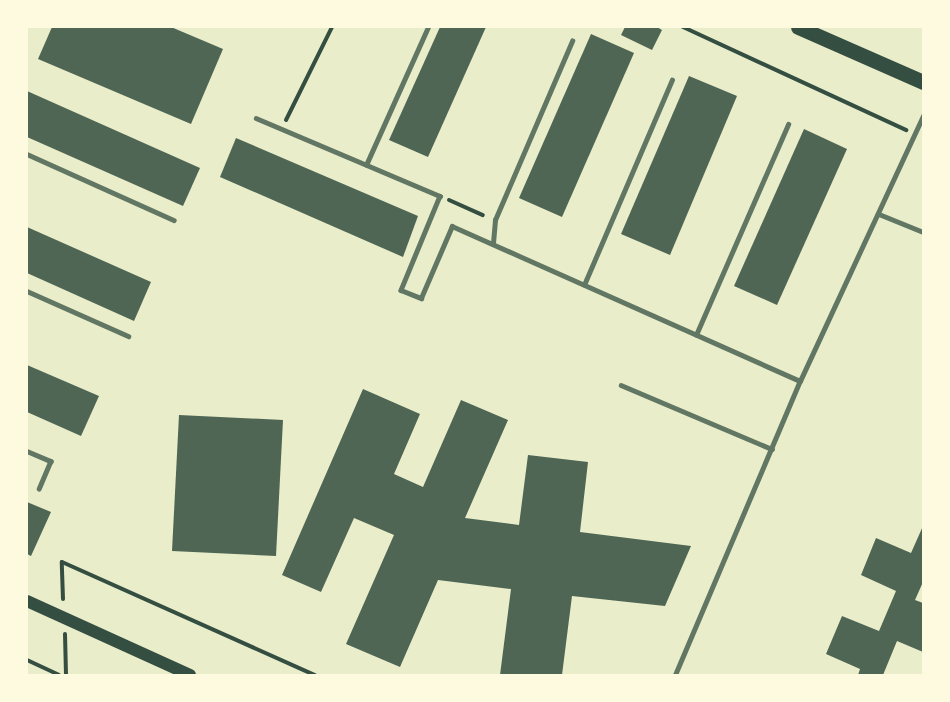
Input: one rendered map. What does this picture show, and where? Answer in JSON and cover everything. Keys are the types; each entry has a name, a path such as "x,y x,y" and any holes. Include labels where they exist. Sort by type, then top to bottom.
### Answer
{"main road":[{"path":"798,27 923,82"},
{"path":"27,601 190,675"}],"lane":[{"path":"366,165 428,27"},
{"path":"493,243 495,220 572,41"},
{"path":"584,285 672,80"},
{"path":"675,675 800,381 923,116"},
{"path":"256,118 440,196 400,290 421,298 452,226 800,381"},
{"path":"696,335 788,124"},
{"path":"27,154 174,220"},
{"path":"879,214 923,232"},
{"path":"27,291 128,336"},
{"path":"621,385 772,449"},
{"path":"27,451 51,461 39,489"}],"path":[{"path":"282,129 332,27"},
{"path":"683,27 915,135"},
{"path":"440,196 495,220"},
{"path":"66,675 62,562 315,675"},
{"path":"27,660 59,675"}],"building":[{"path":"52,27 171,27 223,49 191,124 38,59"},
{"path":"440,27 486,27 428,157 389,140"},
{"path":"625,27 657,27 662,30 652,50 621,35"},
{"path":"591,34 634,53 562,217 519,198"},
{"path":"689,76 737,96 670,255 621,234"},
{"path":"27,91 200,168 183,206 27,137"},
{"path":"804,129 847,149 777,305 734,286"},
{"path":"236,138 418,216 403,257 220,177"},
{"path":"27,227 151,282 134,321 27,273"},
{"path":"27,365 99,396 81,436 27,412"},
{"path":"363,389 420,414 394,474 423,487 461,400 508,420 465,518 519,525 528,455 588,462 580,532 691,546 665,606 572,596 562,675 500,675 511,589 438,580 400,667 346,644 394,535 354,518 321,592 282,575"},
{"path":"179,415 283,420 276,556 172,551"},
{"path":"27,502 51,512 31,556 27,554"},
{"path":"923,526 923,582 915,600 923,603 923,652 897,641 883,675 858,675 860,669 826,654 842,616 879,631 896,591 861,575 876,538 911,553"}]}
